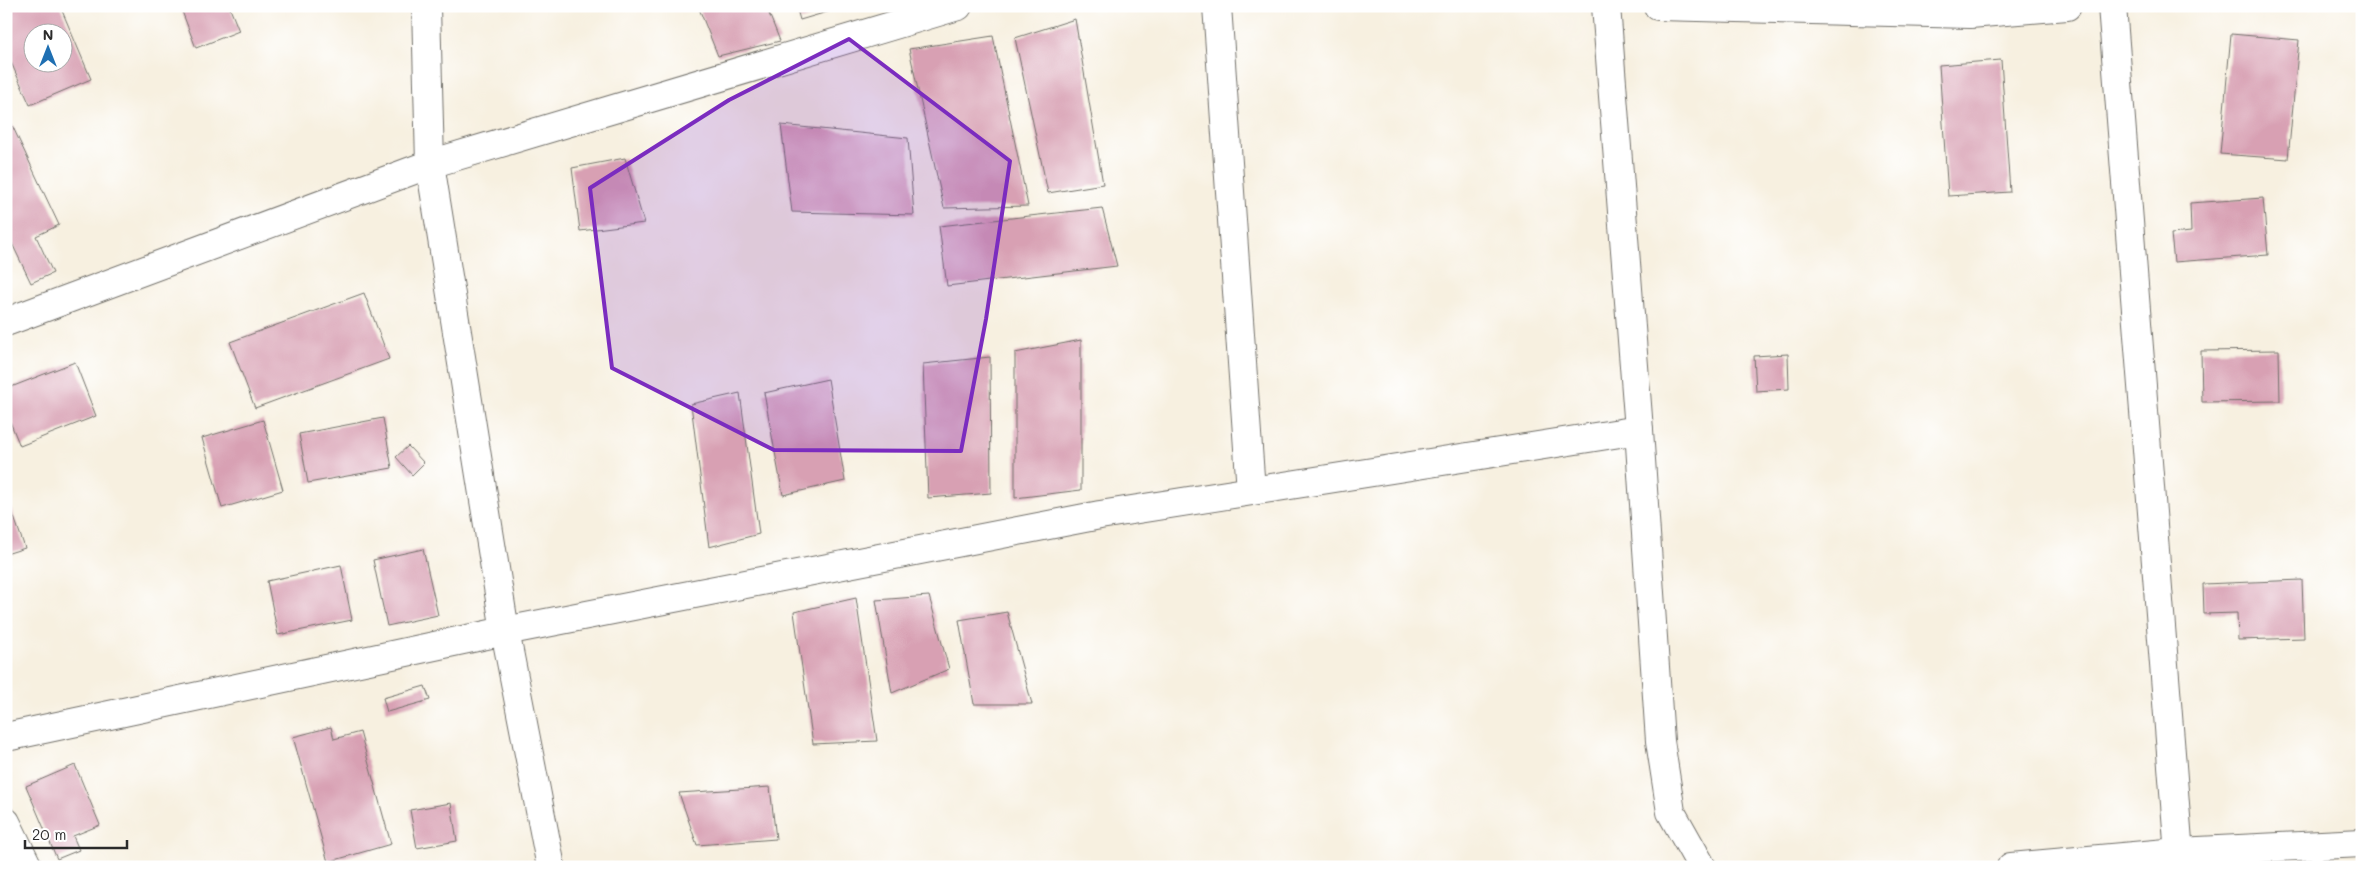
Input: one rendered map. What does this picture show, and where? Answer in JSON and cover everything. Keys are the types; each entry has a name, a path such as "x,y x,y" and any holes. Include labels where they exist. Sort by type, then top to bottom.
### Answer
{"street":[{"path":"426,6 430,164 505,631 551,867"},
{"path":"6,322 430,164 958,6"},
{"path":"1217,6 1251,491"},
{"path":"1606,6 1640,430 1660,741 1671,812 1702,867"},
{"path":"1658,6 1970,14 2067,6"},
{"path":"2112,6 2179,860"},
{"path":"6,737 505,631 1100,515 1640,430"},
{"path":"6,822 28,867"},
{"path":"2012,867 2179,860 2362,843"}],"highlighted area":[{"path":"849,39 1010,161 986,319 961,451 774,450 612,368 590,188 729,100"}],"building":[{"path":"6,6 60,6 67,22 22,22 22,72 72,72 72,34 91,79 30,105 6,51"},
{"path":"180,6 229,6 239,31 196,48"},
{"path":"698,6 766,6 780,41 718,56"},
{"path":"796,6 843,6 844,7 800,20"},
{"path":"1075,19 1103,184 1048,193 1015,38"},
{"path":"2231,34 2299,40 2288,159 2220,154"},
{"path":"993,36 1028,206 944,208 909,49"},
{"path":"2001,60 2010,192 1948,196 1939,65"},
{"path":"11,123 59,225 36,236 53,273 31,283 6,231 6,126"},
{"path":"781,125 908,138 914,215 792,212"},
{"path":"625,158 644,223 580,231 572,168"},
{"path":"2263,198 2268,255 2174,262 2171,234 2191,232 2190,203"},
{"path":"1102,208 1117,266 947,286 939,226"},
{"path":"364,293 389,359 255,408 230,342"},
{"path":"1081,340 1081,490 1015,498 1015,353"},
{"path":"2279,350 2280,401 2202,402 2201,351"},
{"path":"1788,354 1789,389 1756,391 1754,356"},
{"path":"990,357 991,493 928,498 923,364"},
{"path":"75,362 96,416 20,446 6,412 6,389"},
{"path":"828,379 845,481 783,495 764,393"},
{"path":"740,393 759,534 709,547 691,404"},
{"path":"383,418 392,468 308,483 299,434"},
{"path":"263,420 283,490 222,508 202,438"},
{"path":"408,446 424,463 412,475 396,457"},
{"path":"9,503 25,548 6,554 6,504"},
{"path":"423,549 438,615 387,626 373,560"},
{"path":"341,565 352,620 278,635 267,581"},
{"path":"2302,580 2304,638 2238,640 2237,613 2204,614 2203,584"},
{"path":"929,596 949,669 892,693 876,600"},
{"path":"856,598 877,741 813,744 794,612"},
{"path":"1007,612 1032,704 974,704 959,620"},
{"path":"425,686 430,700 387,712 383,698"},
{"path":"331,727 334,739 360,732 391,844 328,862 293,737"},
{"path":"75,765 100,825 73,836 79,850 57,859 26,786"},
{"path":"770,787 776,839 697,845 679,793"},
{"path":"451,803 457,841 417,848 410,810"}]}
